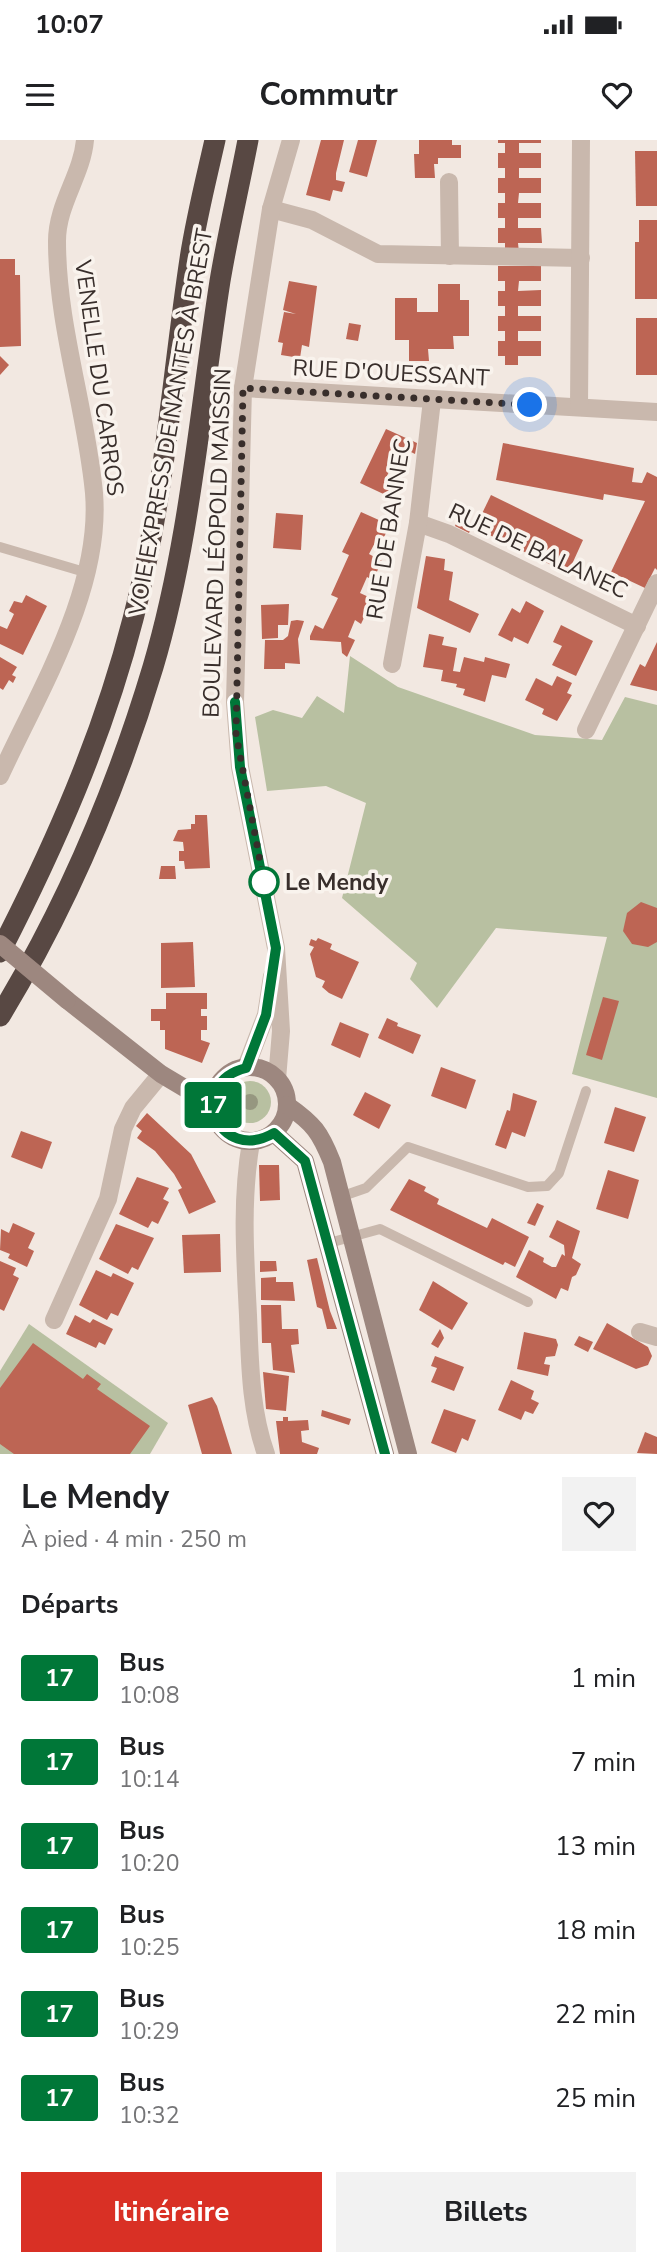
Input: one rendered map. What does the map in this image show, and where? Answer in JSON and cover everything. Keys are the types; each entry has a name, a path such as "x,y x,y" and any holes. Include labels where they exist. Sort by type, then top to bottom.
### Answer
{"highway":[{"name":"VOIE EXPRESS DE NANTES À BREST","path":"0,952 66,816 111,698 134,617 155,506 190,257 215,140"},
{"name":"VOIE EXPRESS DE NANTES À BREST","path":"0,1016 70,884 116,773 153,666 183,535 221,280 248,140"}],"street":[{"name":"VENELLE DU CARROS","path":"0,776 69,627 88,573 94,495 72,369 57,238 61,206 83,155 85,140"},
{"name":"BOULEVARD LÉOPOLD MAISSIN","path":"277,1079 281,1031 276,948 236,734 243,388 271,209 292,140"},
{"path":"579,407 581,140"},
{"path":"449,182 450,256"},
{"path":"271,209 312,220 378,254 581,258"},
{"name":"RUE D'OUESSANT","path":"243,388 657,412"},
{"name":"RUE DE BANNEC","path":"392,664 418,523 432,400"},
{"name":"RUE DE BALANEC","path":"418,523 485,551 637,626"},
{"path":"586,730 657,583"},
{"path":"0,944 162,1074 213,1105"},
{"name":"BOULEVARD LÉOPOLD MAISSIN","path":"246,1068 266,1015 276,948"},
{"path":"246,1068 257,1068 277,1079 287,1105 285,1116 274,1133 251,1142 227,1134 217,1121 213,1105 214,1094 226,1076 246,1068"},
{"path":"54,1320 108,1199 123,1129 133,1108 162,1074"},
{"path":"287,1105 312,1123 321,1135 332,1162 408,1454"},
{"path":"274,1133 305,1161 385,1454"},
{"path":"251,1142 245,1180 243,1224 251,1395 266,1454"}],"lane":[{"path":"0,547 88,573"},
{"path":"340,1197 366,1188 408,1147 528,1187 547,1186 559,1173 586,1091"},
{"path":"329,1243 380,1229 528,1302"}],"green space":[{"path":"350,656 398,687 535,735 602,740 625,697 657,705 657,1098 572,1074 607,937 496,928 437,1008 410,979 417,963 342,898 366,803 326,786 267,791 255,717 273,710 302,718 317,696 344,713"},
{"path":"250,1081 265,1087 271,1102 265,1117 250,1123 235,1117 229,1102 235,1087"},
{"path":"29,1324 168,1423 150,1454 0,1454 0,1371"}],"building":[{"path":"321,140 344,140 336,180 345,182 342,192 333,190 330,201 306,195"},
{"path":"358,140 377,140 367,177 349,172"},
{"path":"419,140 452,140 452,145 461,145 461,158 438,158 438,164 434,164 435,178 415,178 414,154 419,154"},
{"path":"498,140 541,140 541,143 519,143 519,153 541,153 541,168 519,168 519,178 541,178 541,193 519,193 518,203 541,203 541,218 518,218 518,228 541,228 542,243 518,243 519,253 505,253 505,243 498,243 498,228 505,228 505,218 498,218 498,203 505,203 505,193 498,193 498,178 505,178 505,168 498,168 498,153 505,153 505,143 498,143"},
{"path":"635,151 657,151 657,206 636,206"},
{"path":"639,220 657,220 657,299 635,299 635,242 639,242"},
{"path":"0,259 15,259 15,275 20,275 21,346 0,347"},
{"path":"498,266 541,266 541,281 519,281 518,291 541,290 541,306 518,306 518,316 541,316 541,331 518,331 518,341 541,341 541,356 518,356 518,365 505,365 505,356 498,356 498,341 505,341 505,331 498,331 498,316 505,316 505,306 498,306 498,291 505,291 505,281 498,281"},
{"path":"289,281 317,286 309,347 302,345 300,358 281,355 283,343 278,342 284,312 296,314 283,310"},
{"path":"438,284 460,284 460,300 469,300 469,336 453,336 454,349 428,349 429,361 409,361 409,340 395,340 395,298 417,298 417,312 438,312"},
{"path":"636,318 657,318 657,375 636,375"},
{"path":"349,323 361,325 358,341 346,339"},
{"path":"0,356 9,365 0,375"},
{"path":"386,429 417,443 415,454 401,447 384,482 394,486 392,498 360,483"},
{"path":"503,443 634,468 632,482 642,483 647,472 657,477 657,570 655,568 645,588 611,572 645,501 604,494 603,500 496,480"},
{"path":"491,495 583,540 568,573 475,528"},
{"path":"361,512 390,525 384,537 379,535 369,554 382,561 373,580 367,577 360,593 373,599 361,624 355,620 348,637 355,640 347,657 342,653 341,642 310,640 310,636 315,625 323,629 338,598 331,595 349,555 342,552"},
{"path":"276,513 303,515 301,550 273,548"},
{"path":"459,517 473,524 469,533 455,526"},
{"path":"426,556 445,559 444,570 453,572 449,600 479,614 470,633 417,608"},
{"path":"26,595 47,606 23,655 0,644 0,626 7,629 14,614 9,611 14,601 22,603"},
{"path":"526,601 544,611 528,644 514,637 512,642 498,635 512,608 520,613"},
{"path":"289,604 288,625 278,625 278,638 262,639 261,605"},
{"path":"291,621 304,621 298,639 300,664 285,663 285,669 264,669 265,640 283,640 288,636"},
{"path":"561,625 593,641 576,676 552,665 562,646 553,642"},
{"path":"429,634 444,637 442,645 457,648 453,671 460,672 464,657 484,662 485,657 510,664 506,678 492,675 485,702 463,695 465,689 456,687 457,684 441,681 443,670 423,667"},
{"path":"657,642 657,691 630,685 640,664 645,667"},
{"path":"0,657 17,667 12,675 16,677 13,683 9,680 3,690 0,688"},
{"path":"557,676 572,683 567,693 572,695 557,721 542,714 544,709 525,700 536,678 552,686"},
{"path":"195,815 207,815 210,868 185,869 184,861 179,861 179,851 184,851 183,842 173,841 178,830 191,829 191,824 195,824"},
{"path":"161,866 175,866 176,879 159,879"},
{"path":"641,902 657,908 657,942 648,947 632,944 623,931 627,913"},
{"path":"318,938 332,944 330,949 359,962 342,999 329,993 322,987 325,981 316,977 310,954 314,947 309,945 311,939 316,941"},
{"path":"193,942 195,987 161,988 161,943"},
{"path":"166,993 207,993 207,1009 201,1009 201,1016 207,1016 207,1030 201,1030 201,1040 210,1043 202,1063 165,1049 165,1030 160,1030 160,1021 151,1021 151,1009 166,1009"},
{"path":"603,997 619,1001 602,1060 586,1055"},
{"path":"387,1018 398,1023 397,1026 421,1035 413,1054 378,1038"},
{"path":"340,1022 369,1034 360,1058 331,1045"},
{"path":"441,1067 476,1080 466,1109 431,1096"},
{"path":"365,1092 391,1105 379,1129 353,1115"},
{"path":"513,1093 537,1101 525,1137 512,1132 506,1149 495,1145 507,1110 510,1111"},
{"path":"615,1107 646,1117 634,1152 604,1143"},
{"path":"147,1113 191,1154 216,1202 189,1214 178,1190 182,1188 174,1174 155,1151 137,1138 142,1131 136,1126"},
{"path":"21,1131 52,1142 42,1169 11,1157"},
{"path":"259,1165 279,1165 280,1200 260,1201"},
{"path":"608,1170 639,1180 628,1219 596,1209"},
{"path":"137,1177 169,1188 163,1199 169,1202 158,1224 152,1221 148,1228 119,1214"},
{"path":"409,1179 426,1187 424,1191 439,1199 437,1204 487,1228 492,1218 529,1237 515,1267 505,1262 503,1265 390,1210"},
{"path":"537,1203 544,1206 535,1226 527,1223"},
{"path":"557,1220 580,1231 572,1258 581,1264 576,1275 572,1277 568,1291 561,1288 556,1299 516,1277 529,1250 544,1258 543,1262 552,1267 556,1267 562,1254 565,1256 564,1245 549,1237"},
{"path":"13,1223 35,1233 28,1248 34,1251 27,1267 8,1258 10,1254 0,1250 1,1229 9,1233"},
{"path":"116,1224 154,1238 138,1270 132,1267 128,1274 99,1259"},
{"path":"220,1234 221,1272 184,1273 182,1235"},
{"path":"317,1258 337,1329 327,1329 322,1309 317,1307 307,1260"},
{"path":"0,1261 16,1268 13,1275 19,1278 4,1311 0,1309"},
{"path":"260,1261 276,1261 277,1271 260,1272"},
{"path":"96,1270 111,1277 113,1273 134,1283 118,1316 111,1313 107,1320 79,1305"},
{"path":"276,1277 276,1282 293,1282 295,1301 261,1300 261,1278"},
{"path":"433,1281 468,1303 452,1330 419,1310"},
{"path":"261,1305 281,1305 282,1329 298,1329 299,1344 291,1345 295,1373 273,1370 271,1343 262,1343"},
{"path":"75,1315 90,1323 93,1319 113,1329 105,1345 99,1342 96,1348 66,1334"},
{"path":"607,1323 648,1347 652,1356 648,1365 636,1369 593,1349"},
{"path":"440,1329 444,1338 438,1348 431,1344"},
{"path":"524,1332 556,1339 558,1345 555,1356 546,1357 544,1364 550,1365 548,1376 517,1369"},
{"path":"579,1336 593,1342 588,1352 574,1345"},
{"path":"33,1343 83,1379 87,1374 101,1384 97,1389 150,1426 130,1454 14,1454 0,1444 0,1388"},
{"path":"435,1356 464,1367 454,1391 431,1382 437,1368 431,1366"},
{"path":"263,1372 289,1376 286,1411 266,1409"},
{"path":"511,1380 534,1391 531,1399 539,1403 533,1414 525,1411 521,1420 498,1410"},
{"path":"212,1397 232,1454 202,1454 188,1405"},
{"path":"444,1409 476,1420 468,1441 462,1438 456,1453 431,1443"},
{"path":"322,1410 351,1419 349,1425 321,1416"},
{"path":"283,1417 288,1417 288,1421 308,1420 309,1430 301,1431 302,1442 319,1448 317,1454 280,1454 276,1421 283,1421"},
{"path":"645,1432 657,1437 657,1454 637,1453"}],"bus line":[{"name":"17","path":"235,702 240,767 276,948 266,1015 246,1068 235,1070 226,1076 214,1094 213,1105 217,1121 227,1134 238,1140 251,1142 274,1133 305,1161 385,1454"}],"place":[{"name":"Le Mendy","path":"264,882"}],"route":[{"path":"264,882 248,810 236,734 243,388 530,405"}]}
